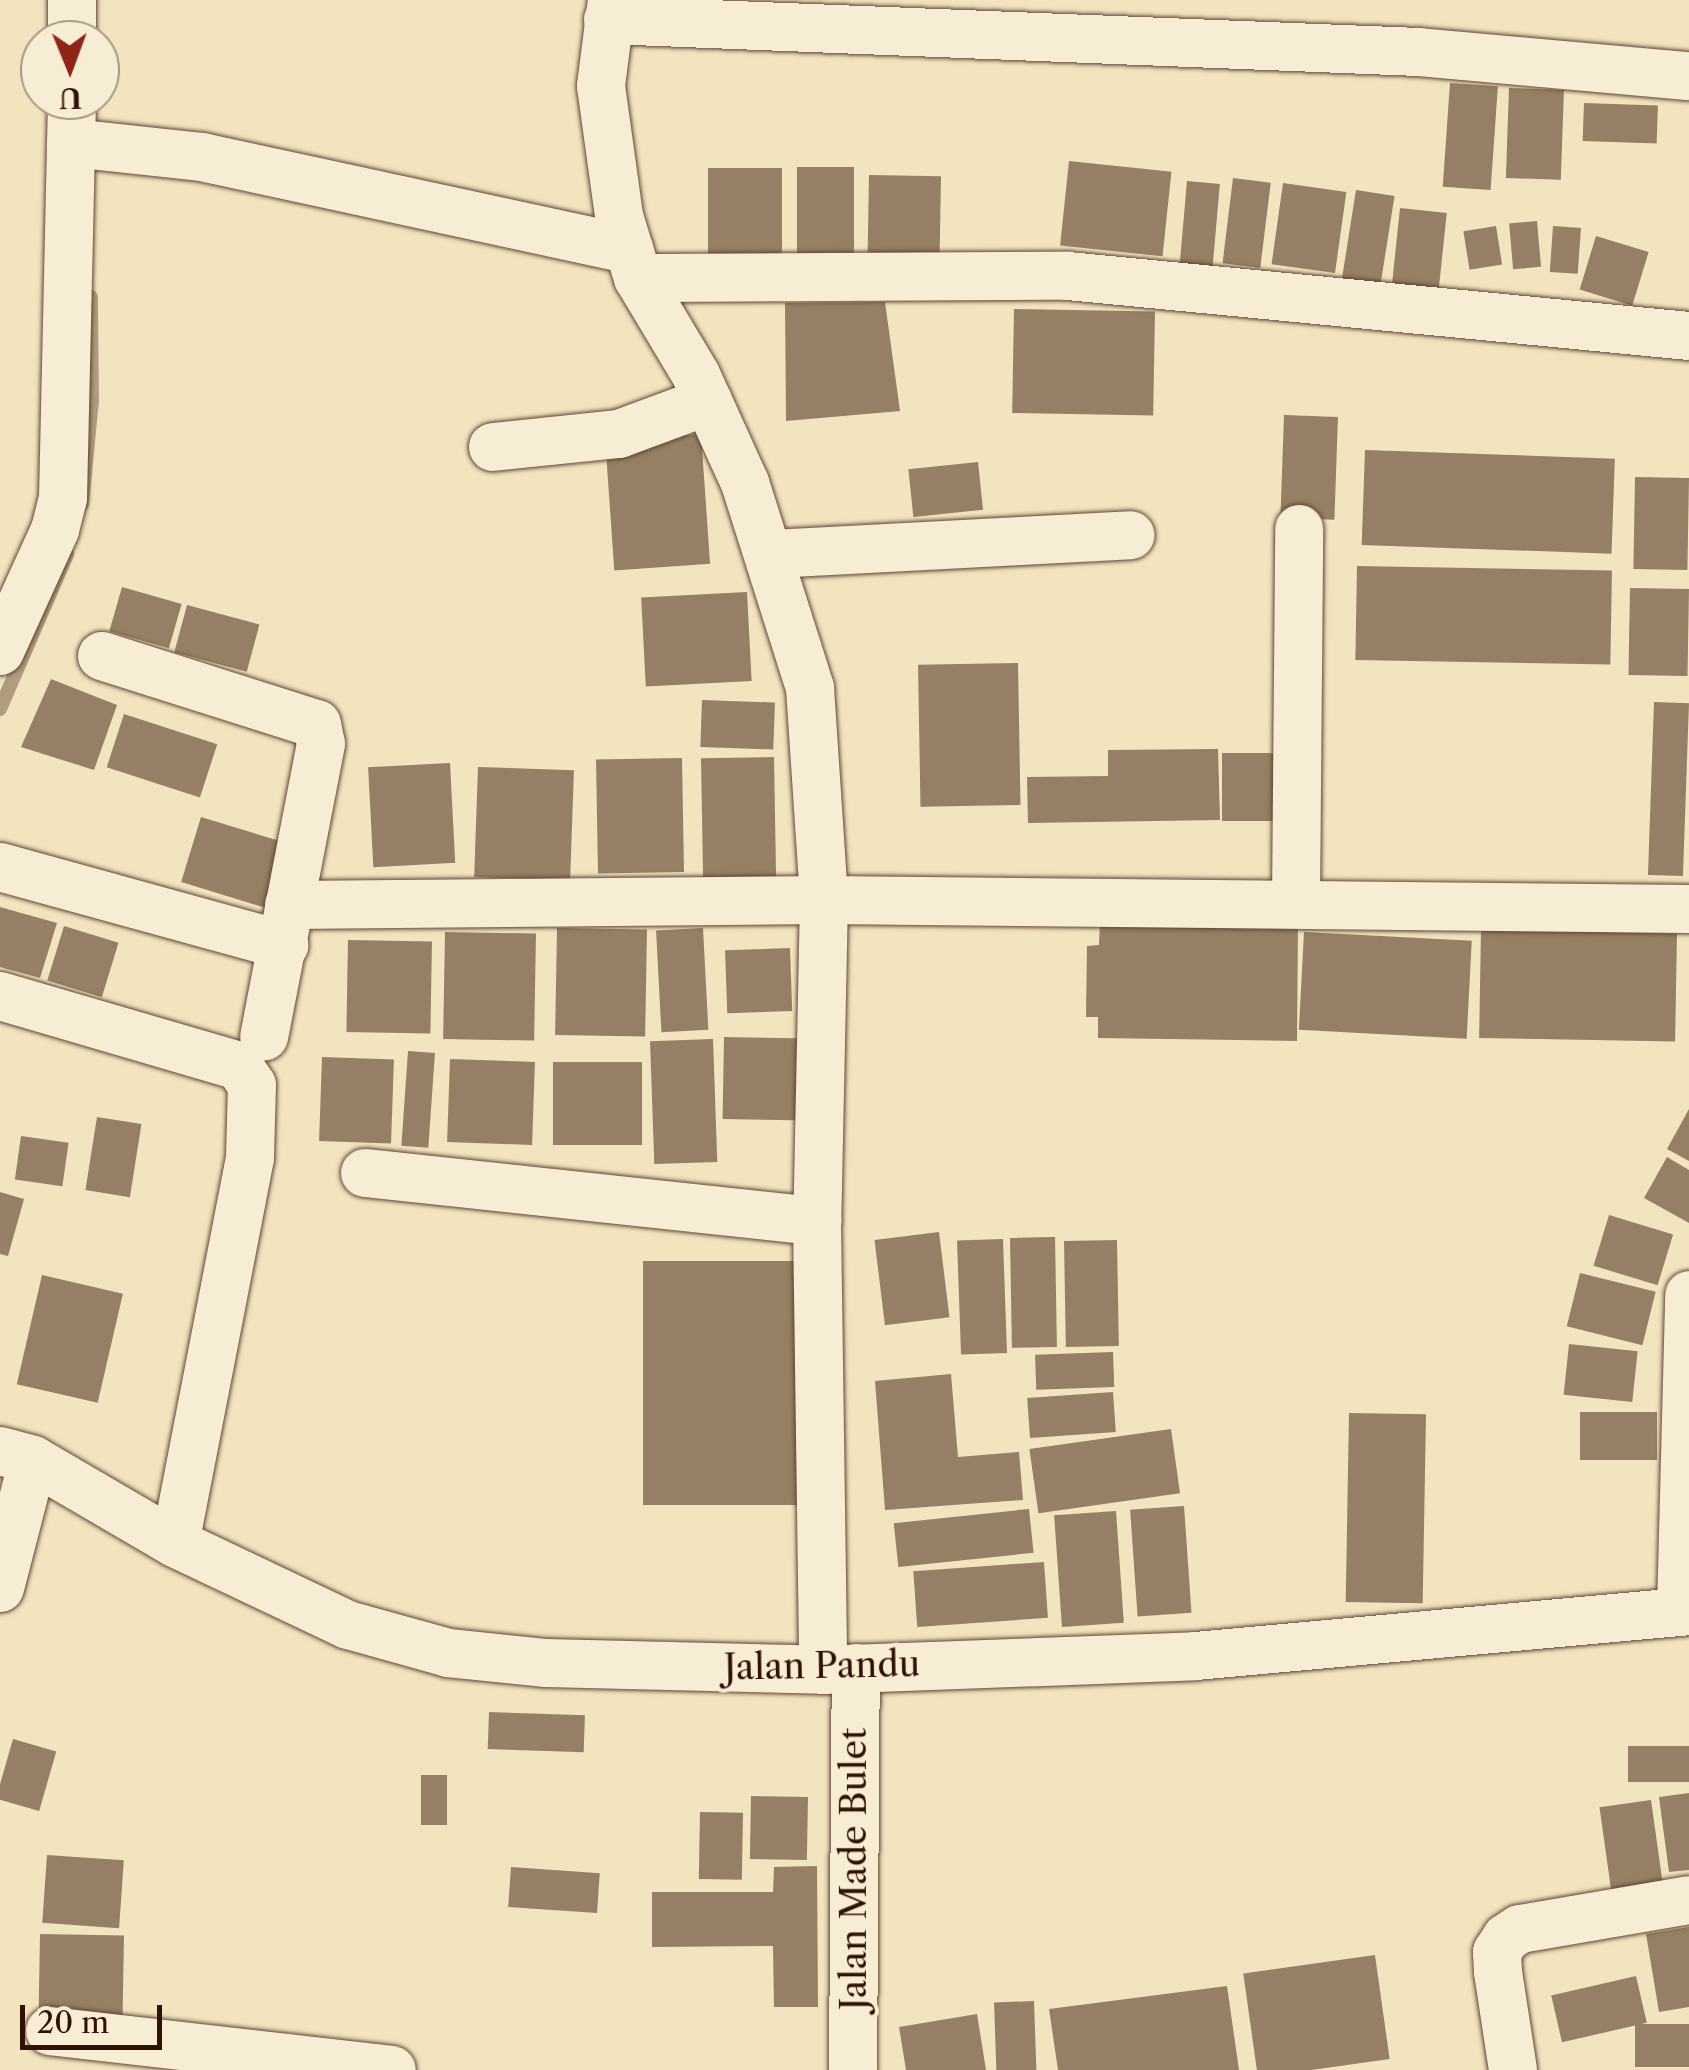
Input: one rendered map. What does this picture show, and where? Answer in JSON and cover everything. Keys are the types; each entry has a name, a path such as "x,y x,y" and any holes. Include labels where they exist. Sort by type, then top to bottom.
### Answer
{"street":[{"path":"610,10 1418,52 1689,76"},
{"name":"Jalan Made Bulet","path":"610,10 604,136 634,263 708,401 772,554 810,688 824,900 817,1221 839,1669 853,2070"},
{"path":"0,651 56,530 63,498 76,133 202,157 634,263 1068,276 1689,336"},
{"path":"493,448 619,434 708,401"},
{"path":"1296,901 1300,529"},
{"path":"772,554 1130,535"},
{"path":"102,656 316,724 321,744 264,1038"},
{"path":"0,866 286,925 824,900 1296,901 1689,909"},
{"path":"0,996 239,1066 252,1085 250,1158 174,1543"},
{"path":"365,1173 817,1221"},
{"path":"1685,1611 1689,1294"},
{"path":"0,1588 17,1456"},
{"name":"Jalan Pandu","path":"17,1456 174,1543 348,1625 448,1653 657,1668 839,1669 1214,1655 1685,1611"},
{"path":"1513,2070 1498,1972 1506,1938 1520,1929 1689,1900"},
{"path":"50,2030 101,2053 392,2070"}],"building":[{"path":"1450,83 1498,86 1491,190 1443,187"},
{"path":"1509,88 1564,90 1561,180 1506,178"},
{"path":"1584,103 1658,106 1657,144 1583,141"},
{"path":"1069,161 1171,172 1163,256 1060,246"},
{"path":"797,167 854,167 854,272 797,272"},
{"path":"708,168 782,168 782,261 708,261"},
{"path":"869,175 941,176 939,263 867,262"},
{"path":"1233,178 1271,183 1260,268 1223,263"},
{"path":"1187,181 1220,184 1212,271 1179,268"},
{"path":"1283,183 1346,192 1335,273 1272,264"},
{"path":"1356,190 1395,196 1379,293 1341,287"},
{"path":"1400,208 1447,213 1437,304 1390,299"},
{"path":"1537,221 1541,267 1513,269 1509,223"},
{"path":"1496,226 1502,265 1470,270 1463,231"},
{"path":"1553,226 1581,228 1578,274 1550,272"},
{"path":"1596,236 1649,252 1632,306 1580,290"},
{"path":"885,302 900,411 786,421 785,303"},
{"path":"1014,309 1155,311 1153,415 1012,413"},
{"path":"1284,415 1338,417 1334,520 1280,518"},
{"path":"701,434 710,564 614,570 605,441"},
{"path":"1365,450 1615,459 1612,554 1362,545"},
{"path":"978,462 983,510 913,517 908,469"},
{"path":"1635,477 1689,478 1687,570 1633,569"},
{"path":"1357,566 1612,570 1610,664 1355,660"},
{"path":"122,587 182,604 169,648 109,631"},
{"path":"1630,588 1689,589 1687,676 1628,675"},
{"path":"747,592 752,681 646,686 641,598"},
{"path":"187,605 259,624 247,672 174,652"},
{"path":"1018,663 1020,805 920,807 918,665"},
{"path":"51,679 117,705 94,770 21,747"},
{"path":"702,700 775,703 773,750 700,747"},
{"path":"1654,702 1689,703 1683,876 1648,875"},
{"path":"124,714 217,744 200,798 107,767"},
{"path":"1218,749 1220,820 1028,823 1027,777 1108,776 1108,750"},
{"path":"1222,753 1280,753 1280,821 1222,821"},
{"path":"774,757 776,876 703,877 701,758"},
{"path":"682,758 684,872 598,873 596,760"},
{"path":"450,763 455,863 373,867 368,767"},
{"path":"478,767 574,770 570,880 474,877"},
{"path":"201,817 288,844 268,909 181,882"},
{"path":"0,907 57,923 40,978 0,967"},
{"path":"1100,919 1298,922 1297,1041 1098,1038 1098,1017 1086,1017 1087,946 1099,945"},
{"path":"64,926 119,943 102,997 47,981"},
{"path":"557,928 647,930 645,1037 555,1035"},
{"path":"703,928 708,1030 661,1032 656,930"},
{"path":"1481,930 1677,933 1675,1041 1479,1038"},
{"path":"445,932 536,934 534,1041 443,1039"},
{"path":"1304,932 1472,941 1467,1039 1299,1030"},
{"path":"348,940 432,941 430,1033 346,1032"},
{"path":"790,948 792,1011 727,1013 725,950"},
{"path":"724,1037 797,1038 796,1120 723,1119"},
{"path":"713,1039 717,1162 654,1164 650,1041"},
{"path":"408,1051 435,1053 428,1148 401,1146"},
{"path":"322,1057 394,1060 391,1143 319,1141"},
{"path":"450,1059 535,1062 532,1145 447,1142"},
{"path":"553,1062 642,1062 642,1145 553,1145"},
{"path":"1689,1109 1689,1161 1667,1149"},
{"path":"97,1117 141,1124 130,1197 85,1190"},
{"path":"21,1136 69,1143 62,1186 15,1180"},
{"path":"1667,1157 1689,1170 1689,1223 1644,1198"},
{"path":"0,1192 24,1199 8,1256 0,1254"},
{"path":"1609,1215 1673,1235 1658,1285 1594,1266"},
{"path":"939,1232 949,1317 885,1325 874,1240"},
{"path":"1055,1237 1057,1347 1012,1348 1010,1238"},
{"path":"1003,1239 1007,1353 961,1355 957,1241"},
{"path":"1117,1240 1119,1346 1066,1347 1064,1241"},
{"path":"643,1261 801,1261 801,1505 643,1505"},
{"path":"1580,1273 1656,1292 1642,1345 1567,1326"},
{"path":"42,1275 123,1294 98,1403 17,1384"},
{"path":"1569,1344 1638,1351 1632,1402 1564,1395"},
{"path":"1113,1352 1114,1387 1036,1390 1035,1355"},
{"path":"951,1374 958,1457 1019,1452 1023,1500 885,1510 875,1381"},
{"path":"1113,1392 1116,1432 1030,1438 1027,1398"},
{"path":"1580,1412 1657,1412 1657,1460 1580,1460"},
{"path":"1349,1413 1426,1414 1423,1603 1346,1602"},
{"path":"1171,1429 1180,1493 1038,1513 1029,1449"},
{"path":"1184,1506 1191,1613 1138,1617 1130,1510"},
{"path":"1029,1509 1034,1553 898,1567 894,1523"},
{"path":"1116,1511 1124,1623 1062,1627 1054,1515"},
{"path":"1044,1562 1048,1618 917,1627 913,1571"},
{"path":"489,1712 585,1715 584,1752 488,1749"},
{"path":"13,1739 56,1751 39,1811 0,1800 0,1784"},
{"path":"1628,1746 1689,1746 1689,1782 1628,1782"},
{"path":"421,1775 447,1775 447,1825 421,1825"},
{"path":"1689,1793 1689,1870 1669,1872 1659,1797"},
{"path":"751,1796 808,1797 807,1860 750,1859"},
{"path":"1651,1800 1663,1882 1611,1889 1600,1807"},
{"path":"700,1812 743,1813 742,1880 699,1879"},
{"path":"47,1855 124,1860 119,1928 42,1923"},
{"path":"817,1866 818,2007 774,2007 773,1946 652,1947 652,1892 773,1892 774,1867"},
{"path":"511,1867 600,1873 597,1913 508,1907"},
{"path":"1689,1927 1689,2007 1659,2012 1646,1934"},
{"path":"40,1934 124,1935 123,2015 39,2014"},
{"path":"1375,1955 1390,2059 1311,2070 1257,2070 1243,1974"},
{"path":"1636,1976 1647,2023 1562,2042 1551,1996"},
{"path":"1227,1986 1239,2070 1058,2070 1049,2009"},
{"path":"1034,2001 1036,2070 996,2070 994,2002"},
{"path":"977,2014 986,2070 906,2070 899,2027"},
{"path":"1635,2024 1689,2024 1689,2067 1635,2067"}],"waterway":[{"path":"82,504 92,401 91,297"},
{"path":"0,709 67,554"}]}
